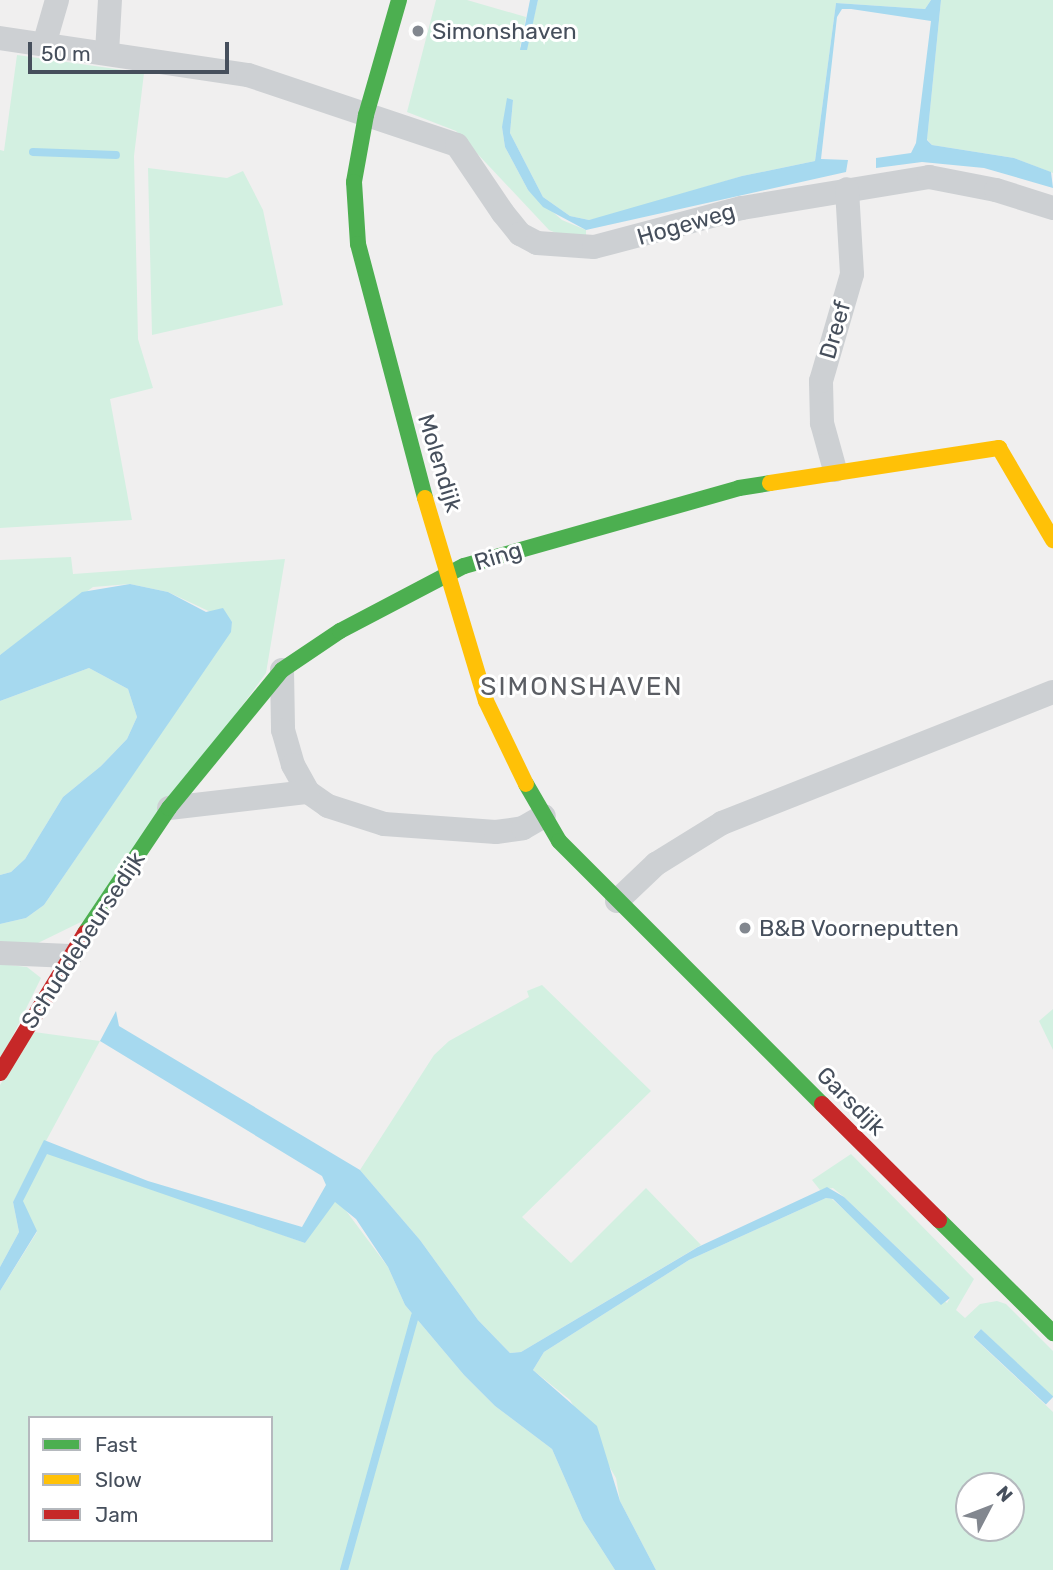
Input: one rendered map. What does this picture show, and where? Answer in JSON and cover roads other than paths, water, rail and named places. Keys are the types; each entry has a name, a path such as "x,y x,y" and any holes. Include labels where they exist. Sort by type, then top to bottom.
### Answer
{"main road":[{"name":"Molendijk","path":"399,0 366,115 354,181 358,244 387,366 486,701 509,755 559,841 617,901"},
{"name":"Ring","path":"282,670 340,631 451,577 481,559 739,488 835,470 999,449 1053,540"},
{"name":"Schuddebeursedijk","path":"0,1073 70,956 169,808 282,670"},
{"name":"Garsdijk","path":"617,901 1053,1333"}],"street":[{"path":"44,44 57,0"},
{"path":"107,53 110,0"},
{"name":"Hogeweg","path":"0,38 248,75 457,145 520,234 537,243 569,248 630,240 742,208 929,177 996,190 1053,208"},
{"name":"Dreef","path":"835,470 822,423 821,381 852,274 847,189"},
{"path":"282,670 283,730 293,765 308,792 328,806 384,824 496,832 523,828 544,816"},
{"path":"617,901 656,863 722,823 1053,692"},
{"path":"169,808 308,792"},
{"path":"0,953 70,956"}],"water":[{"path":"530,0 538,0 527,50 520,50"},
{"path":"931,0 941,0 927,140 932,145 1014,158 1051,172 1053,188 984,168 922,162 876,168 876,158 911,153 916,143 931,21 851,9 842,9 837,17 821,159 848,160 846,172 586,230 543,207 528,190 505,147 502,127 507,98 513,100 510,133 543,197 570,216 589,220 742,176 815,161 836,3 925,9"},
{"path":"130,584 168,592 206,612 223,608 232,622 231,632 44,905 26,918 0,924 0,875 11,872 25,859 63,797 101,766 127,739 137,717 128,689 89,668 0,701 0,655 82,592"},
{"path":"116,1011 119,1026 360,1170 420,1240 478,1320 510,1353 521,1352 698,1247 827,1187 844,1197 950,1298 941,1305 833,1199 826,1198 689,1260 544,1352 533,1370 597,1426 620,1501 656,1570 615,1570 583,1520 552,1449 495,1406 464,1375 405,1305 388,1267 356,1219 335,1202 305,1243 47,1154 23,1201 37,1231 0,1291 0,1267 19,1232 13,1202 44,1140 148,1181 302,1227 326,1185 322,1176 100,1041"},
{"path":"981,1329 1053,1396 1046,1405 973,1337"}],"waterway":[{"path":"33,152 116,155"},
{"path":"344,1570 415,1316"}],"place":[{"name":"Simonshaven","path":"418,31"},
{"name":"B&B Voorneputten","path":"745,928"}],"district":[{"name":"SIMONSHAVEN","path":"582,687"}]}
